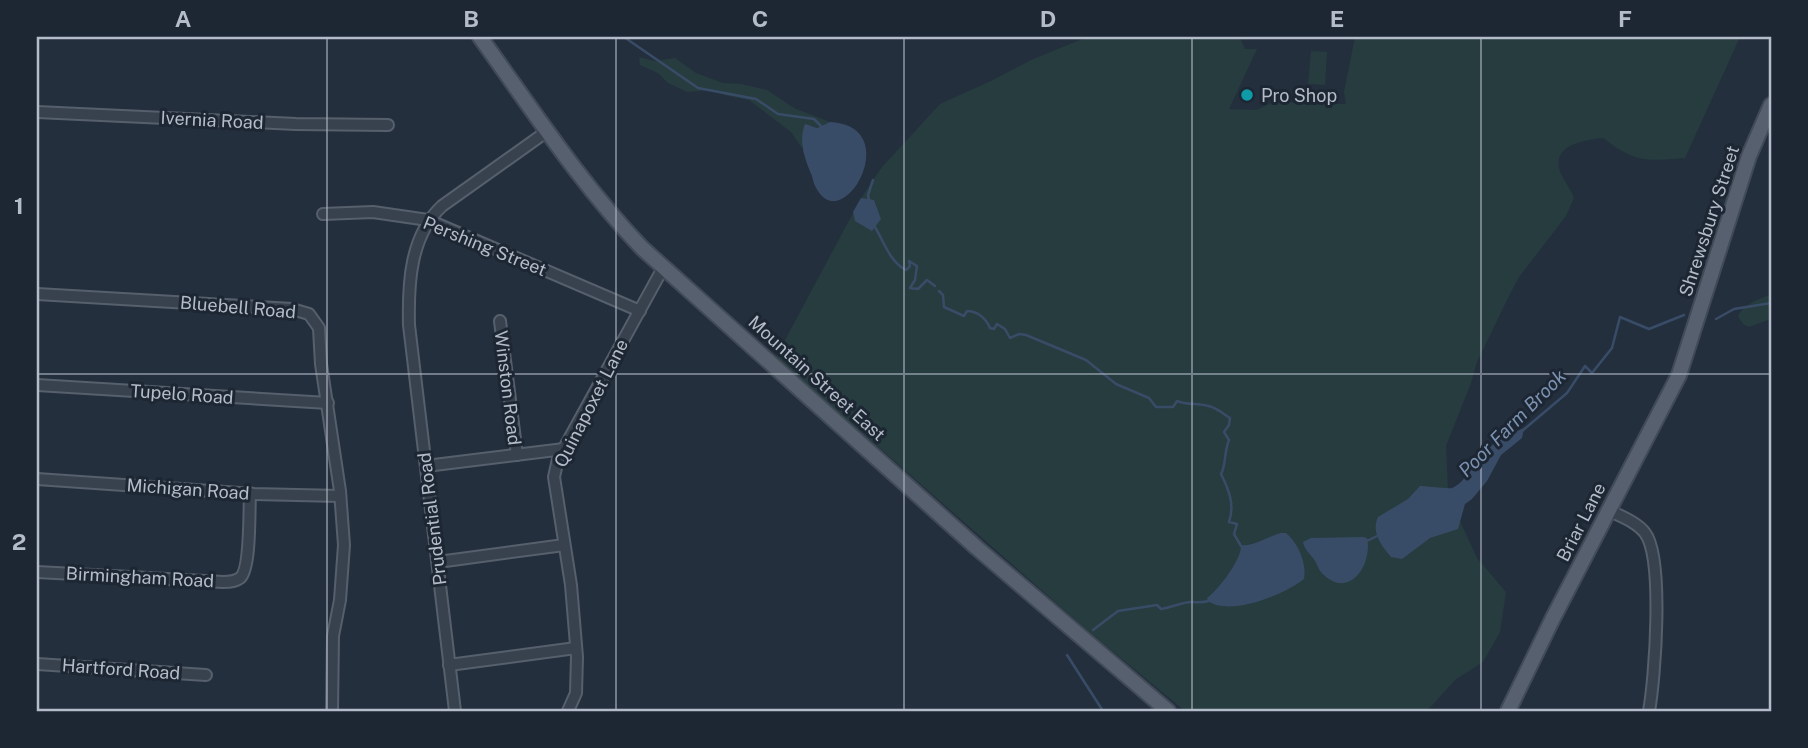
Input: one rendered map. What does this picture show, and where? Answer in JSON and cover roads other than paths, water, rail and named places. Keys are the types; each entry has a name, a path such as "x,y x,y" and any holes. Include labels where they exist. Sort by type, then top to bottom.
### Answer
{"main road":[{"name":"Mountain Street East","path":"480,37 546,132 608,212 663,268 977,548 1168,711"},
{"name":"Shrewsbury Street","path":"1689,350 1749,156 1771,105"},
{"name":"Briar Lane","path":"1508,711 1608,510 1665,405 1689,350"}],"street":[{"name":"Ivernia Road","path":"37,112 388,125"},
{"path":"428,220 442,206 546,132"},
{"name":"Pershing Street","path":"323,214 373,212 428,220 640,311"},
{"name":"Prudential Road","path":"428,220 415,252 410,288 410,326 455,711"},
{"name":"Quinapoxet Lane","path":"568,711 576,693 578,677 571,585 554,477 564,449 663,268"},
{"name":"Bluebell Road","path":"37,294 282,308 309,314 318,328 344,545 333,636 332,711"},
{"name":"Winston Road","path":"500,321 517,455"},
{"name":"Tupelo Road","path":"37,385 328,403"},
{"path":"426,466 564,449"},
{"name":"Michigan Road","path":"37,479 340,496"},
{"name":"Birmingham Road","path":"37,572 235,580 242,576 246,563 250,493"},
{"path":"1608,510 1644,531 1652,551 1656,614 1649,711"},
{"path":"438,562 564,545"},
{"path":"449,665 576,648"},
{"name":"Hartford Road","path":"37,664 206,675"}],"water":[{"path":"830,122 852,128 864,141 866,157 862,174 853,189 842,199 829,201 815,186 805,157 802,137 805,124 817,128"},
{"path":"861,198 874,200 881,219 872,231 855,221 853,212"},
{"path":"1524,428 1522,438 1501,455 1487,481 1465,504 1458,529 1430,538 1402,559 1391,557 1376,533 1378,517 1408,499 1420,486 1450,488 1457,485 1482,453"},
{"path":"1286,533 1298,548 1303,560 1304,579 1258,602 1230,606 1208,601 1207,598 1234,566 1241,545"},
{"path":"1311,538 1367,538 1368,548 1363,568 1350,581 1342,583 1333,581 1322,573 1303,542"}],"waterway":[{"path":"624,37 698,88 756,99 778,114 814,119 822,127"},
{"path":"869,200 873,180"},
{"path":"875,227 900,266 906,270 910,266 909,261 917,266 915,280 910,288 918,289 927,280 935,286"},
{"path":"939,291 943,295 944,307 964,316 967,311 978,314 990,328 994,329 997,324 1005,329 1010,338 1019,334 1026,335 1086,360 1116,384 1149,398 1156,407 1173,407 1177,401 1205,405 1230,418 1224,432 1229,440 1221,474 1230,498 1229,522 1237,524 1234,534 1241,546"},
{"name":"Poor Farm Brook","path":"1716,319 1734,309 1771,303"},
{"name":"Poor Farm Brook","path":"1522,431 1567,393 1585,366 1592,373 1612,348 1620,317 1649,329 1684,315"},
{"name":"Poor Farm Brook","path":"1365,542 1377,536"},
{"name":"Poor Farm Brook","path":"1093,630 1118,611 1157,605 1161,609 1188,602 1209,601"},
{"name":"Poor Farm Brook","path":"1067,655 1103,711"}],"place":[{"name":"Pro Shop","path":"1247,95"}]}
